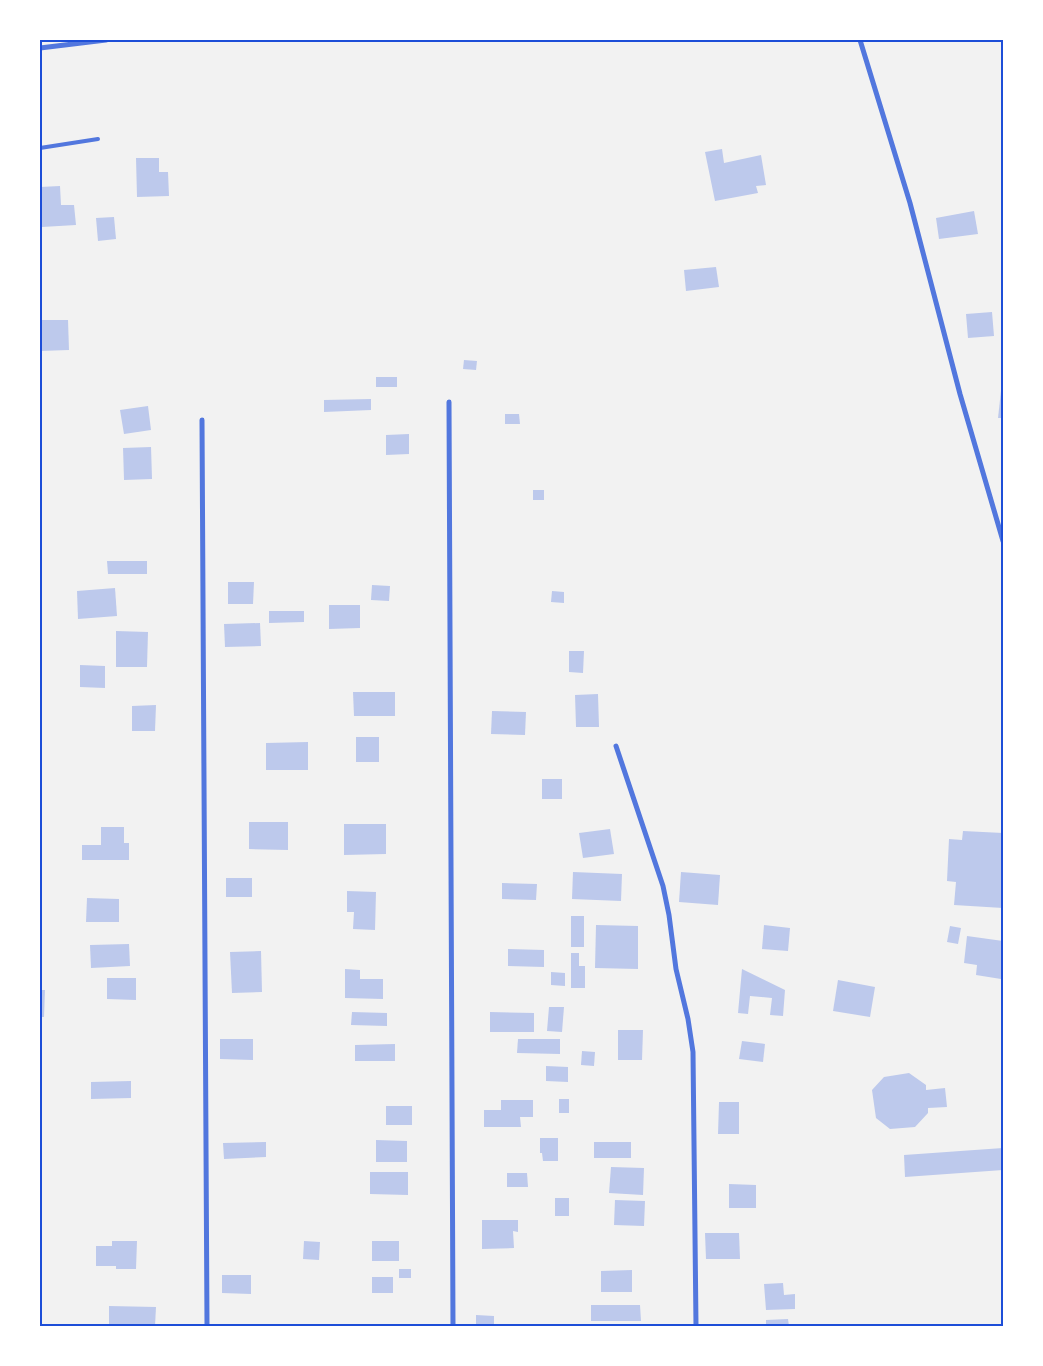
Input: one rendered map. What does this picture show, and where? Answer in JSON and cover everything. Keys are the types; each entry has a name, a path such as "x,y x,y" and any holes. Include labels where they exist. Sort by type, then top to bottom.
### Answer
{"street":[{"path":"40,48 106,40"},
{"path":"860,40 910,203 960,394 1003,541"},
{"path":"449,402 453,1326"},
{"path":"202,420 207,1326"},
{"path":"616,746 663,886 676,969 691,1033 693,1052 696,1326"}],"lane":[{"path":"40,148 98,140"}],"building":[{"path":"722,149 724,163 761,155 766,185 756,186 758,193 715,201 705,152"},
{"path":"136,158 159,158 159,172 168,172 169,196 137,197"},
{"path":"60,186 61,205 74,205 76,225 42,227 40,187"},
{"path":"974,211 978,234 939,239 936,218"},
{"path":"114,217 116,239 98,241 96,218"},
{"path":"716,267 719,287 686,291 684,270"},
{"path":"992,312 994,336 968,338 966,314"},
{"path":"40,320 68,320 69,350 40,351"},
{"path":"464,360 477,361 476,370 463,369"},
{"path":"376,377 397,377 397,387 376,387"},
{"path":"1002,382 1003,418 998,418"},
{"path":"371,399 371,410 324,412 324,400"},
{"path":"148,406 151,430 124,434 120,410"},
{"path":"505,414 519,414 520,424 505,424"},
{"path":"409,434 409,454 386,455 386,435"},
{"path":"151,447 152,479 124,480 123,448"},
{"path":"533,490 544,490 544,500 533,500"},
{"path":"107,561 147,561 147,574 108,574"},
{"path":"228,582 254,582 253,604 228,604"},
{"path":"372,585 390,586 389,601 371,600"},
{"path":"115,588 117,616 78,619 77,591"},
{"path":"552,591 564,592 564,603 551,602"},
{"path":"329,605 360,605 360,628 329,629"},
{"path":"269,611 304,611 304,622 269,623"},
{"path":"260,623 261,646 225,647 224,624"},
{"path":"116,631 148,632 147,667 116,667"},
{"path":"569,651 584,651 583,673 569,672"},
{"path":"80,665 105,666 105,688 80,687"},
{"path":"353,692 395,692 395,716 354,716"},
{"path":"598,694 599,727 576,727 575,695"},
{"path":"156,705 155,731 132,731 132,706"},
{"path":"492,711 526,712 525,735 491,734"},
{"path":"356,737 379,737 379,762 356,762"},
{"path":"308,742 308,770 266,770 266,743"},
{"path":"542,779 562,779 562,799 542,799"},
{"path":"249,822 288,822 288,850 249,849"},
{"path":"344,824 386,824 386,854 344,855"},
{"path":"101,827 124,827 124,843 129,843 129,860 82,860 82,845 101,845"},
{"path":"610,829 614,854 583,858 579,833"},
{"path":"963,831 1003,833 1003,908 954,905 956,882 947,881 949,839 962,840"},
{"path":"573,872 622,874 621,901 572,899"},
{"path":"681,872 720,875 718,905 679,902"},
{"path":"226,878 252,878 252,897 226,897"},
{"path":"502,883 537,884 536,900 502,899"},
{"path":"347,891 376,892 375,930 353,929 354,912 347,912"},
{"path":"87,898 119,899 119,922 86,922"},
{"path":"571,916 584,916 584,947 571,947"},
{"path":"596,925 638,926 638,969 595,968"},
{"path":"764,925 790,928 788,951 762,949"},
{"path":"950,926 961,928 958,944 947,942"},
{"path":"967,936 1003,941 1001,979 976,975 977,965 964,963"},
{"path":"129,944 130,966 91,968 90,945"},
{"path":"508,949 544,950 544,967 508,966"},
{"path":"261,951 262,992 232,993 230,952"},
{"path":"571,953 579,953 579,966 585,966 585,988 571,988"},
{"path":"345,969 360,970 360,979 383,979 383,999 345,998"},
{"path":"742,969 785,990 783,1016 770,1015 772,998 750,996 748,1014 738,1013"},
{"path":"551,972 565,973 565,986 551,985"},
{"path":"107,978 136,978 136,1000 107,999"},
{"path":"838,980 875,987 870,1017 833,1011"},
{"path":"40,990 45,990 44,1017 40,1017"},
{"path":"549,1007 564,1007 562,1032 547,1031"},
{"path":"352,1012 387,1013 387,1026 351,1025"},
{"path":"490,1012 534,1013 534,1032 490,1032"},
{"path":"618,1030 643,1030 642,1060 618,1060"},
{"path":"220,1039 253,1039 253,1060 220,1059"},
{"path":"518,1039 560,1039 560,1054 517,1053"},
{"path":"742,1041 765,1044 763,1062 739,1059"},
{"path":"395,1044 395,1061 355,1061 355,1045"},
{"path":"582,1051 595,1052 594,1066 581,1065"},
{"path":"546,1066 568,1067 568,1082 546,1081"},
{"path":"909,1073 926,1085 926,1090 945,1088 947,1107 928,1108 928,1113 915,1127 890,1129 876,1118 872,1090 884,1077"},
{"path":"131,1081 131,1098 91,1099 91,1082"},
{"path":"559,1099 569,1099 569,1113 559,1113"},
{"path":"501,1100 533,1100 533,1117 520,1117 521,1127 484,1127 484,1110 501,1110"},
{"path":"719,1102 739,1102 739,1134 718,1134"},
{"path":"386,1106 412,1106 412,1125 386,1125"},
{"path":"540,1138 558,1138 558,1161 543,1161 542,1153 540,1153"},
{"path":"376,1140 407,1141 407,1162 376,1162"},
{"path":"266,1142 266,1157 224,1159 223,1143"},
{"path":"594,1142 631,1142 631,1158 594,1158"},
{"path":"1003,1148 1003,1170 905,1177 904,1155"},
{"path":"611,1167 644,1168 643,1195 609,1193"},
{"path":"370,1172 408,1172 408,1195 370,1194"},
{"path":"507,1173 527,1173 528,1187 507,1187"},
{"path":"729,1184 756,1185 756,1208 729,1208"},
{"path":"555,1198 569,1198 569,1216 555,1216"},
{"path":"615,1200 645,1201 644,1226 614,1225"},
{"path":"482,1220 518,1220 518,1232 513,1231 514,1248 482,1249"},
{"path":"705,1233 739,1233 740,1259 706,1259"},
{"path":"112,1241 137,1241 136,1269 96,1266 96,1246 112,1246"},
{"path":"304,1241 320,1242 319,1260 303,1259"},
{"path":"372,1241 399,1241 399,1261 372,1261"},
{"path":"399,1269 411,1269 411,1278 399,1278"},
{"path":"632,1270 632,1292 601,1292 601,1271"},
{"path":"222,1275 251,1275 251,1294 222,1293"},
{"path":"372,1277 393,1277 393,1293 372,1293"},
{"path":"783,1283 784,1295 795,1294 795,1309 766,1310 764,1284"},
{"path":"591,1305 640,1305 641,1321 591,1321"},
{"path":"109,1306 156,1307 155,1326 109,1326"},
{"path":"476,1315 494,1316 494,1326 476,1326"},
{"path":"788,1319 789,1326 766,1326 766,1320"}]}
